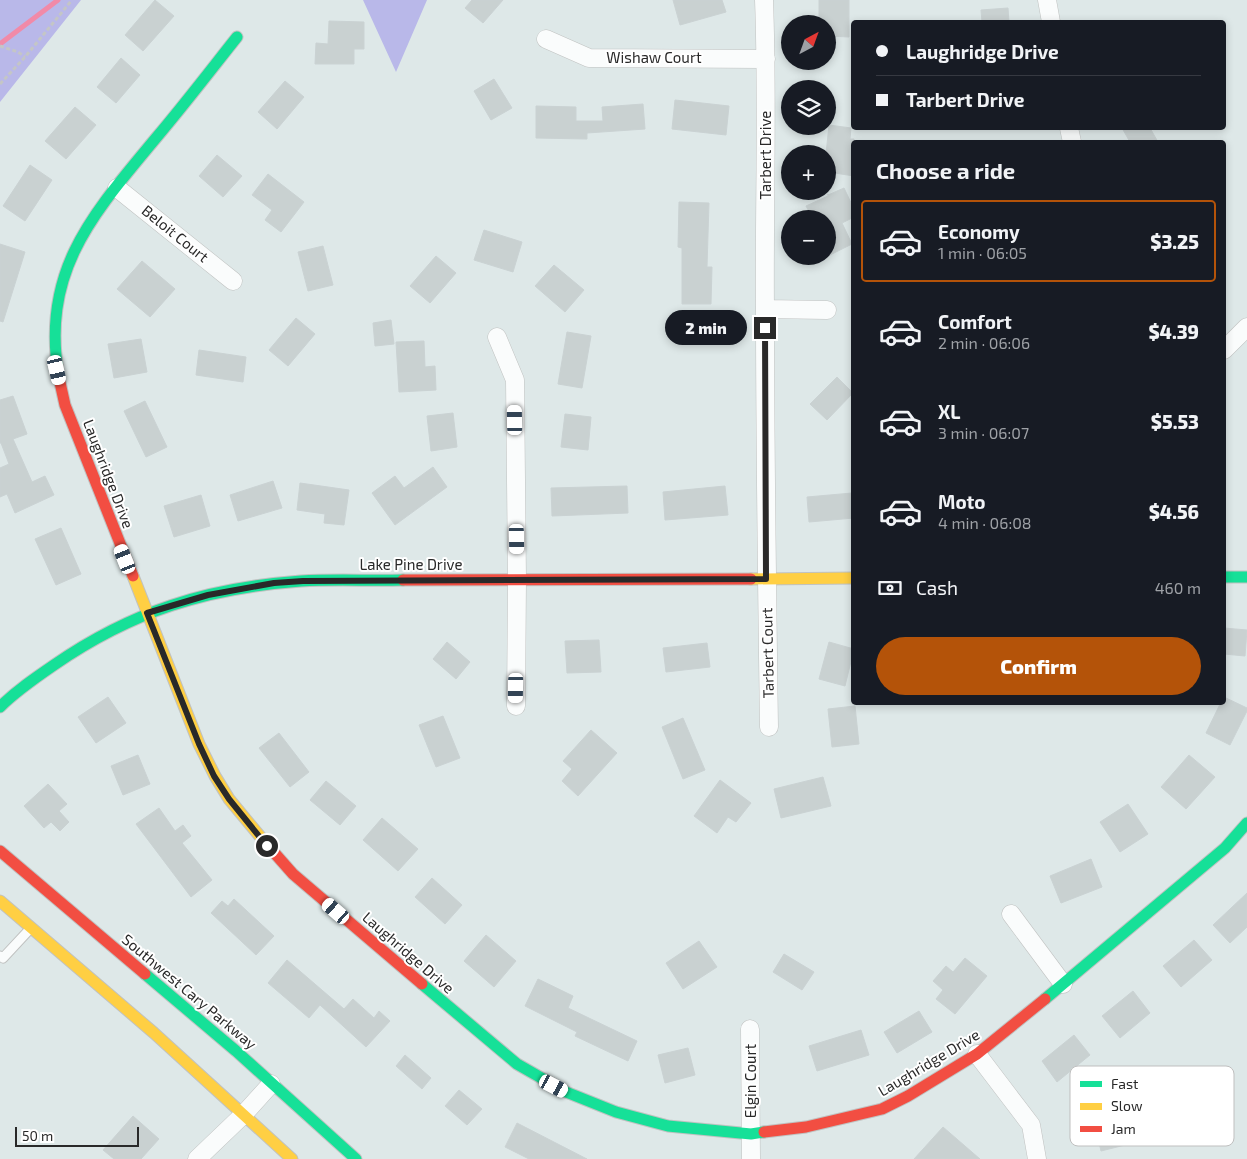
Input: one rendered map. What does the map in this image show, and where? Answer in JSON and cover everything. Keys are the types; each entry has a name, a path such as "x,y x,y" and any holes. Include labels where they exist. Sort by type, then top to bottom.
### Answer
{"street":[{"name":"Tarbert Drive","path":"764,0 766,59 764,309 766,579"},
{"path":"1047,0 1051,20"},
{"name":"Laughridge Drive","path":"237,37 117,188 82,235 70,259 61,284 56,315 55,341 57,370 65,405 199,744 214,776 229,799 256,833 293,874 517,1064 566,1092 616,1112 668,1126 751,1134 806,1127 882,1109 908,1096 977,1054 1218,854 1247,823"},
{"name":"Wishaw Court","path":"546,39 589,58 766,59"},
{"name":"Beloit Court","path":"117,188 233,281"},
{"path":"764,309 827,310"},
{"path":"1226,348 1247,327"},
{"path":"497,337 514,380 517,580 516,706"},
{"path":"1226,577 1247,577"},
{"name":"Lake Pine Drive","path":"0,707 22,688 61,660 93,640 147,613 208,595 274,583 303,581 851,578"},
{"name":"Tarbert Court","path":"766,579 769,727"},
{"name":"Southwest Cary Parkway","path":"0,851 236,1050 271,1084 356,1159"},
{"path":"0,902 154,1033 292,1159"},
{"path":"1011,914 1063,984"},
{"name":"Elgin Court","path":"750,1029 751,1159"},
{"path":"977,1054 1030,1125 1037,1159"},
{"path":"197,1159 243,1115 271,1084"}],"lane":[{"path":"0,956 3,958 31,928"}],"path":[{"path":"0,84 25,58 72,0"},
{"path":"0,46 18,52 25,58"}],"shaded area":[{"path":"0,0 81,0 0,102"},
{"path":"363,0 427,0 396,72"}],"building":[{"path":"155,0 174,16 143,51 125,35"},
{"path":"472,0 503,0 483,23 465,8"},
{"path":"673,0 722,0 726,12 680,25"},
{"path":"819,0 849,0 849,37 836,36 836,15 819,15"},
{"path":"1008,8 1009,20 982,20 981,10"},
{"path":"329,21 364,22 364,49 354,49 354,64 315,64 316,43 328,44"},
{"path":"121,58 140,75 116,103 97,87"},
{"path":"494,79 512,108 491,120 474,91"},
{"path":"285,81 304,97 277,129 258,112"},
{"path":"675,100 729,106 726,135 672,129"},
{"path":"643,104 645,129 587,133 587,139 536,138 536,106 576,107 576,121 603,121 602,107"},
{"path":"75,107 96,125 66,159 45,141"},
{"path":"836,126 851,128 850,139 854,140 851,140 851,176 836,173 836,145 827,145 828,135 836,135"},
{"path":"1123,130 1151,130 1157,140 1129,140"},
{"path":"217,155 242,176 223,197 199,176"},
{"path":"30,165 52,180 25,221 3,206"},
{"path":"268,174 304,202 281,232 265,220 272,210 252,195"},
{"path":"844,188 851,203 851,218 842,223 851,244 836,252 836,210 808,210 806,206 819,200 836,200 836,192"},
{"path":"679,202 709,203 707,267 712,267 711,304 682,304 682,248 678,247"},
{"path":"484,230 522,242 513,272 474,260"},
{"path":"0,244 25,252 3,322 0,321"},
{"path":"323,246 333,285 308,291 298,252"},
{"path":"436,256 456,273 430,303 410,286"},
{"path":"142,261 175,289 150,317 117,289"},
{"path":"554,265 584,290 565,312 535,286"},
{"path":"296,318 315,334 288,366 269,350"},
{"path":"391,320 394,344 375,346 373,323"},
{"path":"567,332 591,336 582,388 558,384"},
{"path":"141,339 147,372 114,378 108,344"},
{"path":"424,341 425,367 435,366 436,390 399,392 396,342"},
{"path":"199,350 246,357 243,382 196,375"},
{"path":"837,377 851,391 851,395 827,420 810,404"},
{"path":"13,396 27,434 13,439 32,482 45,476 54,495 15,513 7,494 0,497 0,468 9,464 0,443 0,400"},
{"path":"145,401 167,447 146,457 124,411"},
{"path":"453,413 457,447 431,451 427,416"},
{"path":"565,414 591,417 588,450 561,447"},
{"path":"433,467 447,487 395,525 372,493 395,476 404,488"},
{"path":"273,481 282,508 238,521 230,495"},
{"path":"300,483 349,490 344,525 324,523 325,514 297,510"},
{"path":"627,486 628,513 552,516 551,488"},
{"path":"725,486 728,515 665,520 663,492"},
{"path":"851,493 851,518 809,522 807,497"},
{"path":"201,495 210,526 174,537 164,506"},
{"path":"61,528 81,574 56,585 35,539"},
{"path":"1226,628 1247,630 1245,656 1226,654"},
{"path":"599,640 601,672 567,673 565,641"},
{"path":"447,642 470,662 456,679 433,659"},
{"path":"829,642 851,648 851,661 845,686 819,679"},
{"path":"707,643 710,667 666,672 663,648"},
{"path":"108,697 126,723 96,743 78,717"},
{"path":"1226,698 1247,708 1230,745 1206,733 1220,705 1226,705"},
{"path":"855,706 859,744 832,747 828,709"},
{"path":"443,716 460,758 436,767 419,725"},
{"path":"683,718 705,770 683,779 662,727"},
{"path":"591,730 617,753 578,796 562,781 572,769 563,761"},
{"path":"279,733 309,772 290,787 259,748"},
{"path":"138,755 150,784 123,795 111,766"},
{"path":"1189,755 1215,777 1186,809 1161,787"},
{"path":"823,777 831,806 781,818 774,789"},
{"path":"720,780 751,803 736,822 728,817 717,833 694,816"},
{"path":"326,781 356,806 340,825 310,800"},
{"path":"48,784 67,804 59,811 69,822 60,831 51,822 44,828 24,806"},
{"path":"1128,804 1148,834 1120,852 1100,822"},
{"path":"159,808 175,831 183,825 191,836 182,843 212,880 191,897 136,824"},
{"path":"382,818 418,849 398,871 363,840"},
{"path":"1091,859 1102,887 1061,903 1050,876"},
{"path":"432,878 462,905 445,924 415,897"},
{"path":"1247,893 1247,927 1230,943 1213,925"},
{"path":"234,899 274,936 256,955 211,913 222,901 228,906"},
{"path":"486,935 516,961 494,987 464,961"},
{"path":"1194,940 1212,960 1181,987 1163,966"},
{"path":"699,941 717,967 683,989 666,963"},
{"path":"784,954 814,972 802,990 773,972"},
{"path":"965,958 987,976 955,1014 936,999 943,990 933,981 946,966 953,972"},
{"path":"287,960 344,1009 353,999 374,1018 379,1011 390,1021 366,1047 320,1005 309,1018 268,983"},
{"path":"538,979 573,996 568,1008 637,1041 628,1061 575,1036 577,1032 525,1006"},
{"path":"1133,991 1150,1013 1120,1038 1102,1016"},
{"path":"919,1011 932,1032 897,1053 884,1032"},
{"path":"861,1030 869,1055 817,1071 809,1046"},
{"path":"1074,1035 1090,1055 1077,1066 1070,1066 1070,1071 1057,1082 1042,1061"},
{"path":"688,1048 695,1075 665,1083 658,1055"},
{"path":"405,1055 431,1078 422,1089 396,1066"},
{"path":"459,1090 482,1109 467,1125 445,1106"},
{"path":"133,1116 159,1139 141,1159 114,1159 103,1150"},
{"path":"517,1123 587,1159 529,1159 505,1147"},
{"path":"943,1127 980,1159 914,1159"},
{"path":"1100,1146 1121,1146 1101,1151"}],"waterway":[{"path":"0,44 58,0"}],"traffic: fast":[{"path":"59,378 55,340 57,306 65,275 77,246 93,219 112,193 237,37"},
{"path":"1226,577 1247,577"},
{"path":"0,707 33,680 83,646 112,630 172,605 202,596 267,584 314,580 403,580"},
{"path":"1045,999 1225,848 1247,823"},
{"path":"145,974 236,1051 356,1159"},
{"path":"422,984 517,1064 566,1092 616,1112 668,1126 751,1134 764,1132"}],"traffic: slow":[{"path":"133,576 199,744 229,799 263,840"},
{"path":"751,579 851,578"},
{"path":"0,901 154,1033 292,1159"}],"traffic: jam":[{"path":"59,378 65,405 133,576"},
{"path":"403,580 751,579"},
{"path":"263,840 293,874 422,984"},
{"path":"0,851 145,974"},
{"path":"764,1132 806,1127 882,1109 908,1096 977,1054 1045,999"}],"route":[{"path":"267,846 229,799 214,776 199,744 147,613 208,595 242,588 303,581 766,579 765,328"}]}
